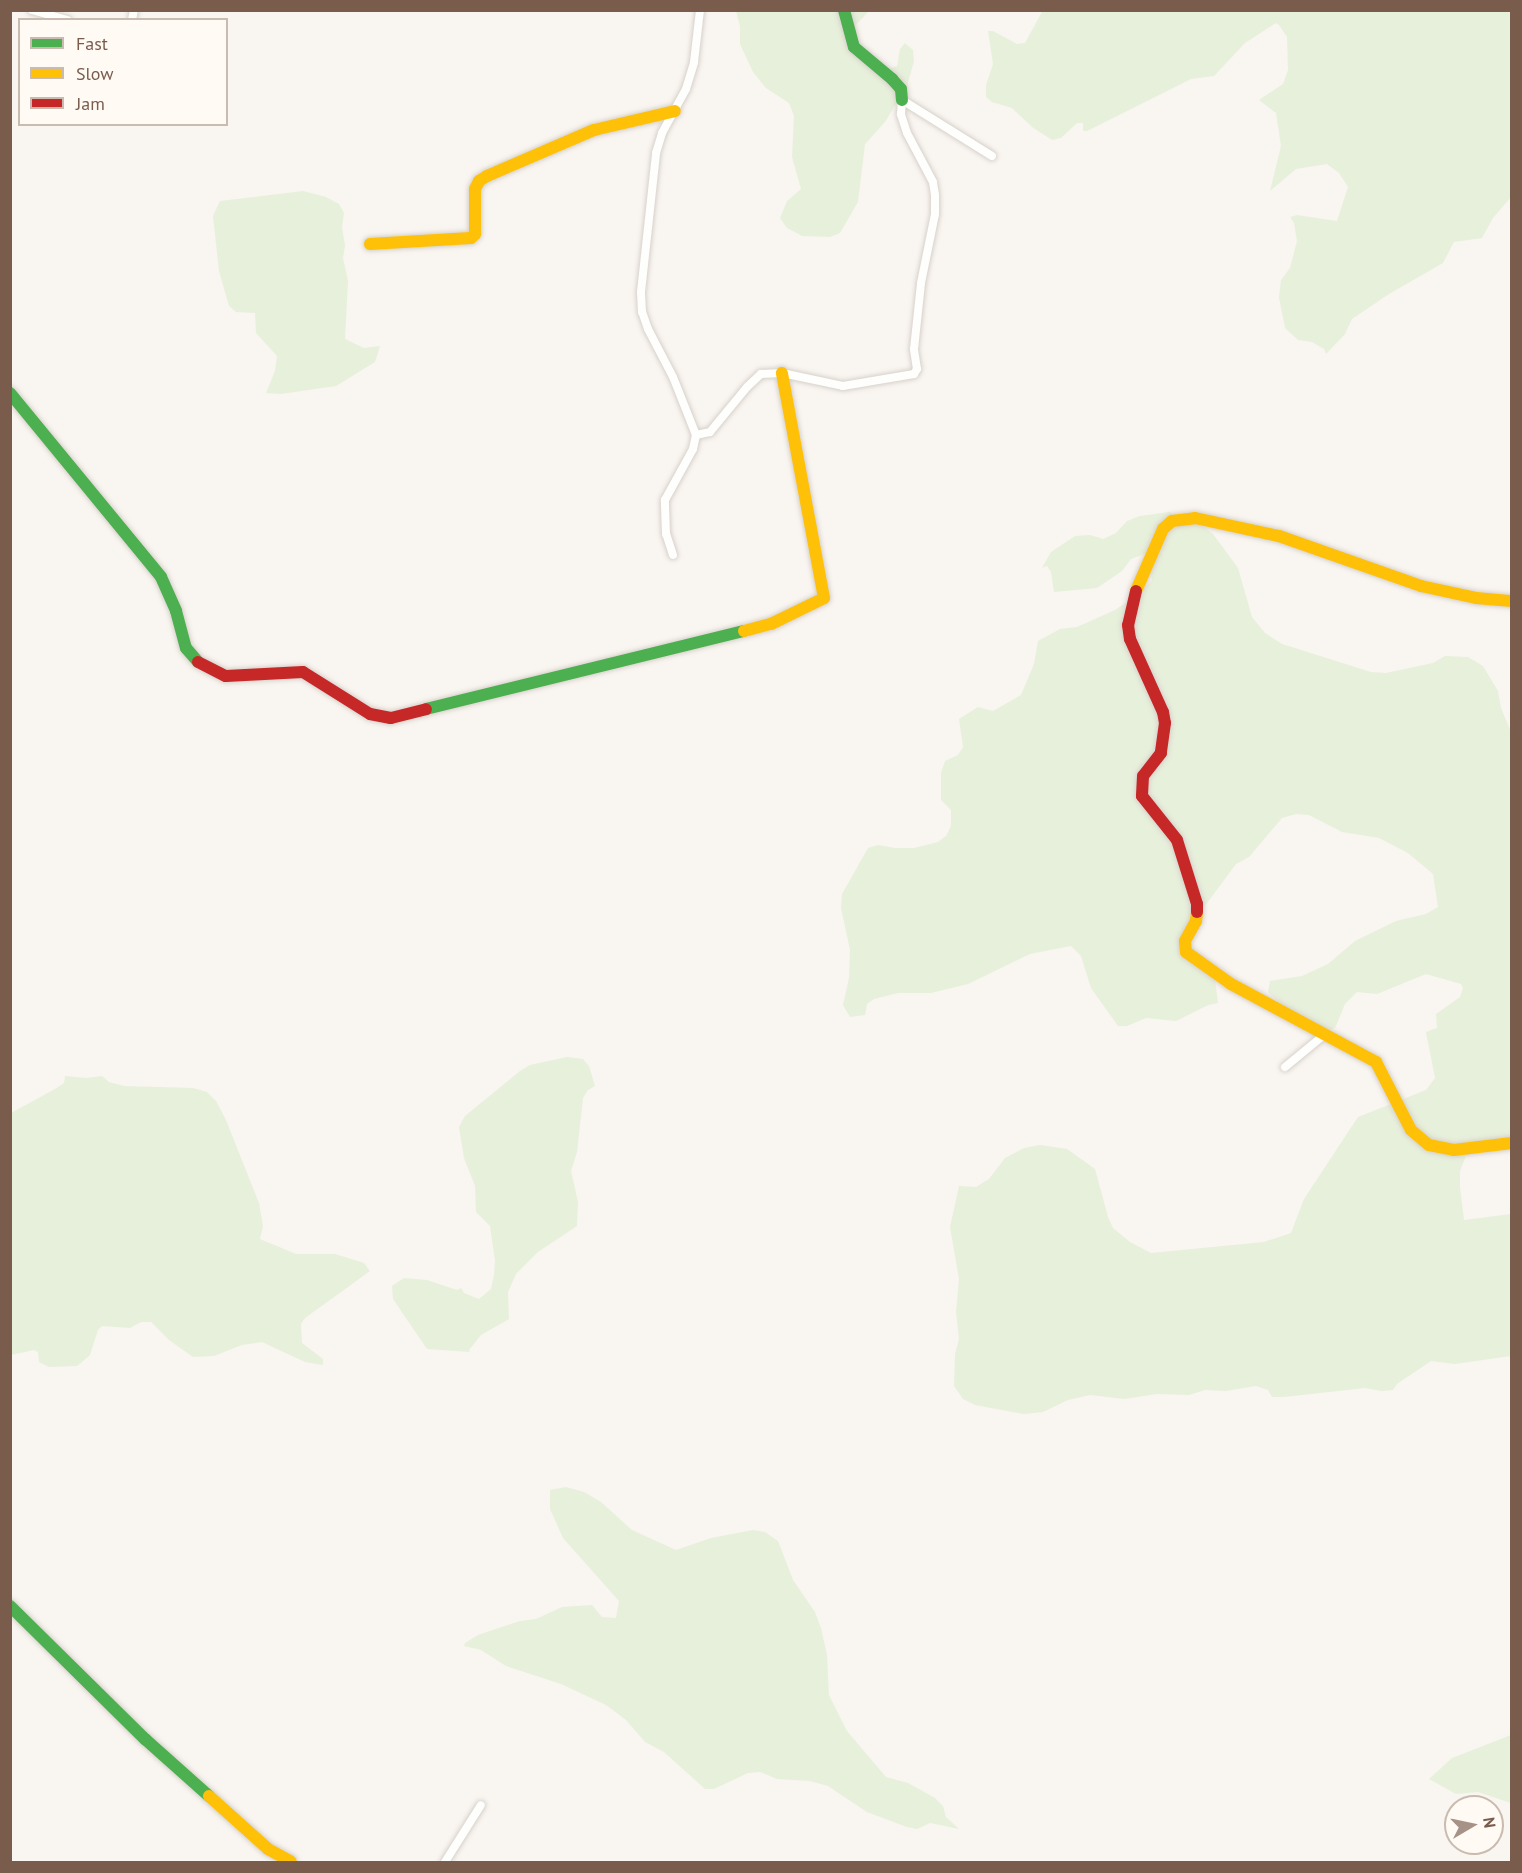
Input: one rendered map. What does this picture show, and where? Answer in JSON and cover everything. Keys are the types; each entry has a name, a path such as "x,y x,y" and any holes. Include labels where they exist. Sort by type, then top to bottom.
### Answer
{"street":[{"path":"32,10 61,18"},
{"path":"673,555 666,534 664,500 693,449 696,435 673,377 642,312 643,258 656,153 662,133 686,89 693,62 700,10"},
{"path":"696,435 710,432 755,378 769,373 782,373 843,386 907,377 914,374 917,369 914,349 921,283 934,214 933,182 906,133 901,114 901,89 854,47 844,10"},
{"path":"902,100 993,156"},
{"path":"370,244 471,238 475,234 475,189 479,181 487,176 594,130 675,111"},
{"path":"10,393 161,577 176,611 186,648 201,665 226,676 303,672 370,714 391,718 771,624 792,616 824,598 782,373"},
{"path":"1512,602 1476,598 1421,586 1279,536 1195,518 1172,521 1163,529 1134,597 1128,624 1130,639 1165,723 1161,753 1143,776 1142,796 1177,840 1197,904 1196,921 1185,940 1186,952 1231,984 1376,1062 1411,1130 1429,1145 1454,1150 1512,1143"},
{"path":"1284,1067 1324,1035"},
{"path":"10,1606 145,1740 268,1849 291,1863"},
{"path":"445,1863 481,1805"}],"green space":[{"path":"1043,10 1511,11 1511,197 1493,218 1482,238 1454,242 1443,263 1389,294 1352,319 1345,334 1326,354 1324,349 1312,342 1298,340 1285,328 1279,298 1281,280 1290,268 1297,241 1294,223 1290,217 1297,215 1337,221 1348,187 1339,173 1327,164 1296,169 1270,191 1281,146 1276,113 1259,100 1283,84 1288,70 1287,37 1279,25 1276,23 1245,43 1214,76 1191,79 1087,131 1083,131 1083,123 1077,123 1061,138 1052,140 1032,127 1012,108 992,102 986,97 986,85 993,64 988,31 993,31 1017,44 1025,43"},
{"path":"736,11 869,11 849,32 848,44 889,69 897,66 900,49 905,43 913,50 914,61 907,86 885,122 865,144 858,202 840,233 830,237 802,236 787,228 780,218 787,201 801,189 792,157 794,116 789,103 766,88 753,72 740,44 740,26"},
{"path":"303,191 326,197 339,204 344,213 343,258 348,281 345,339 364,348 380,346 375,362 336,386 281,394 266,393 275,371 277,356 256,333 255,313 236,312 229,306 219,271 213,216 220,201"},
{"path":"1169,512 1182,519 1194,519 1213,534 1238,568 1252,617 1265,633 1282,644 1371,672 1386,673 1433,663 1445,656 1468,657 1483,666 1498,691 1501,708 1511,732 1512,1141 1478,1146 1466,1156 1460,1171 1460,1187 1464,1220 1511,1214 1511,1356 1455,1364 1431,1361 1397,1384 1393,1390 1365,1388 1272,1397 1268,1390 1256,1386 1226,1391 1205,1390 1189,1395 1157,1394 1124,1399 1090,1395 1068,1400 1043,1412 1024,1414 975,1405 963,1399 954,1386 955,1354 959,1339 956,1312 959,1279 950,1227 959,1186 976,1187 989,1179 1005,1158 1024,1148 1040,1145 1067,1149 1095,1169 1113,1228 1130,1242 1151,1253 1264,1242 1291,1233 1304,1199 1358,1117 1426,1090 1435,1078 1426,1032 1437,1028 1436,1014 1460,997 1463,988 1461,984 1426,974 1377,994 1357,992 1345,1004 1335,1028 1329,1030 1287,1010 1268,992 1270,981 1302,976 1328,964 1355,941 1396,921 1426,914 1438,907 1433,874 1408,853 1379,838 1342,832 1309,815 1296,814 1282,818 1249,857 1236,864 1190,926 1190,959 1214,972 1218,1003 1208,1005 1176,1021 1146,1018 1127,1026 1118,1026 1091,988 1081,956 1071,946 1030,954 968,984 931,993 898,993 874,999 867,1004 865,1015 850,1017 843,1005 849,978 850,950 841,908 842,894 868,848 878,845 914,848 938,842 946,836 951,826 951,810 941,800 941,773 945,761 958,755 963,747 959,719 978,707 993,711 1021,695 1034,664 1038,641 1060,629 1077,627 1115,610 1140,593 1152,580 1147,553 1131,559 1122,571 1097,588 1054,592 1051,572 1047,566 1042,568 1051,552 1075,536 1090,535 1103,539 1116,533 1127,521 1140,516"},
{"path":"567,1057 583,1059 589,1066 595,1086 588,1090 583,1098 577,1152 571,1171 578,1202 577,1226 538,1252 516,1274 508,1292 509,1319 481,1335 469,1350 470,1352 427,1349 393,1299 392,1286 404,1278 427,1280 457,1290 461,1288 464,1293 479,1299 491,1289 494,1275 495,1261 490,1226 476,1212 475,1186 464,1158 459,1127 465,1116 520,1071 530,1065"},
{"path":"65,1076 86,1078 102,1076 109,1082 124,1086 193,1088 207,1092 216,1101 226,1120 259,1203 263,1226 260,1239 296,1254 335,1254 364,1263 370,1271 305,1318 301,1324 302,1343 323,1359 323,1365 305,1362 262,1342 242,1345 214,1356 193,1357 169,1340 151,1322 141,1322 130,1328 102,1326 98,1330 90,1355 77,1366 49,1367 39,1362 38,1352 34,1350 11,1355 11,1113 64,1083"},
{"path":"566,1487 584,1492 601,1502 632,1530 676,1550 711,1538 753,1530 765,1532 778,1541 793,1580 815,1612 821,1628 827,1655 829,1695 847,1731 886,1777 908,1783 935,1798 943,1806 946,1817 959,1829 930,1823 917,1829 907,1827 867,1812 828,1786 810,1781 777,1779 760,1772 748,1773 714,1789 705,1789 664,1752 645,1742 626,1720 606,1705 561,1684 506,1666 481,1650 464,1646 478,1635 520,1621 536,1619 562,1607 592,1605 602,1617 616,1618 619,1601 563,1538 550,1509 550,1490"},
{"path":"1511,1735 1511,1803 1504,1801 1504,1795 1487,1795 1478,1792 1456,1794 1429,1779 1452,1758"}],"traffic: fast":[{"path":"844,10 854,47 892,79 901,89 902,100"},
{"path":"10,393 161,577 176,611 186,648 198,662"},
{"path":"426,709 744,631"},
{"path":"10,1606 145,1739 209,1796"}],"traffic: slow":[{"path":"370,244 471,238 475,234 475,189 479,181 487,176 594,130 675,111"},
{"path":"744,631 771,624 824,598 782,373"},
{"path":"1136,591 1163,529 1172,521 1195,518 1279,536 1421,586 1476,598 1512,601"},
{"path":"1197,912 1196,921 1185,941 1186,952 1231,984 1376,1062 1411,1130 1429,1145 1454,1150 1512,1143"},
{"path":"209,1796 268,1849 291,1862"}],"traffic: jam":[{"path":"1136,591 1128,625 1130,639 1163,712 1165,723 1161,753 1143,776 1142,796 1177,840 1197,904 1197,912"},
{"path":"198,662 226,676 303,672 370,714 391,718 426,709"}]}
